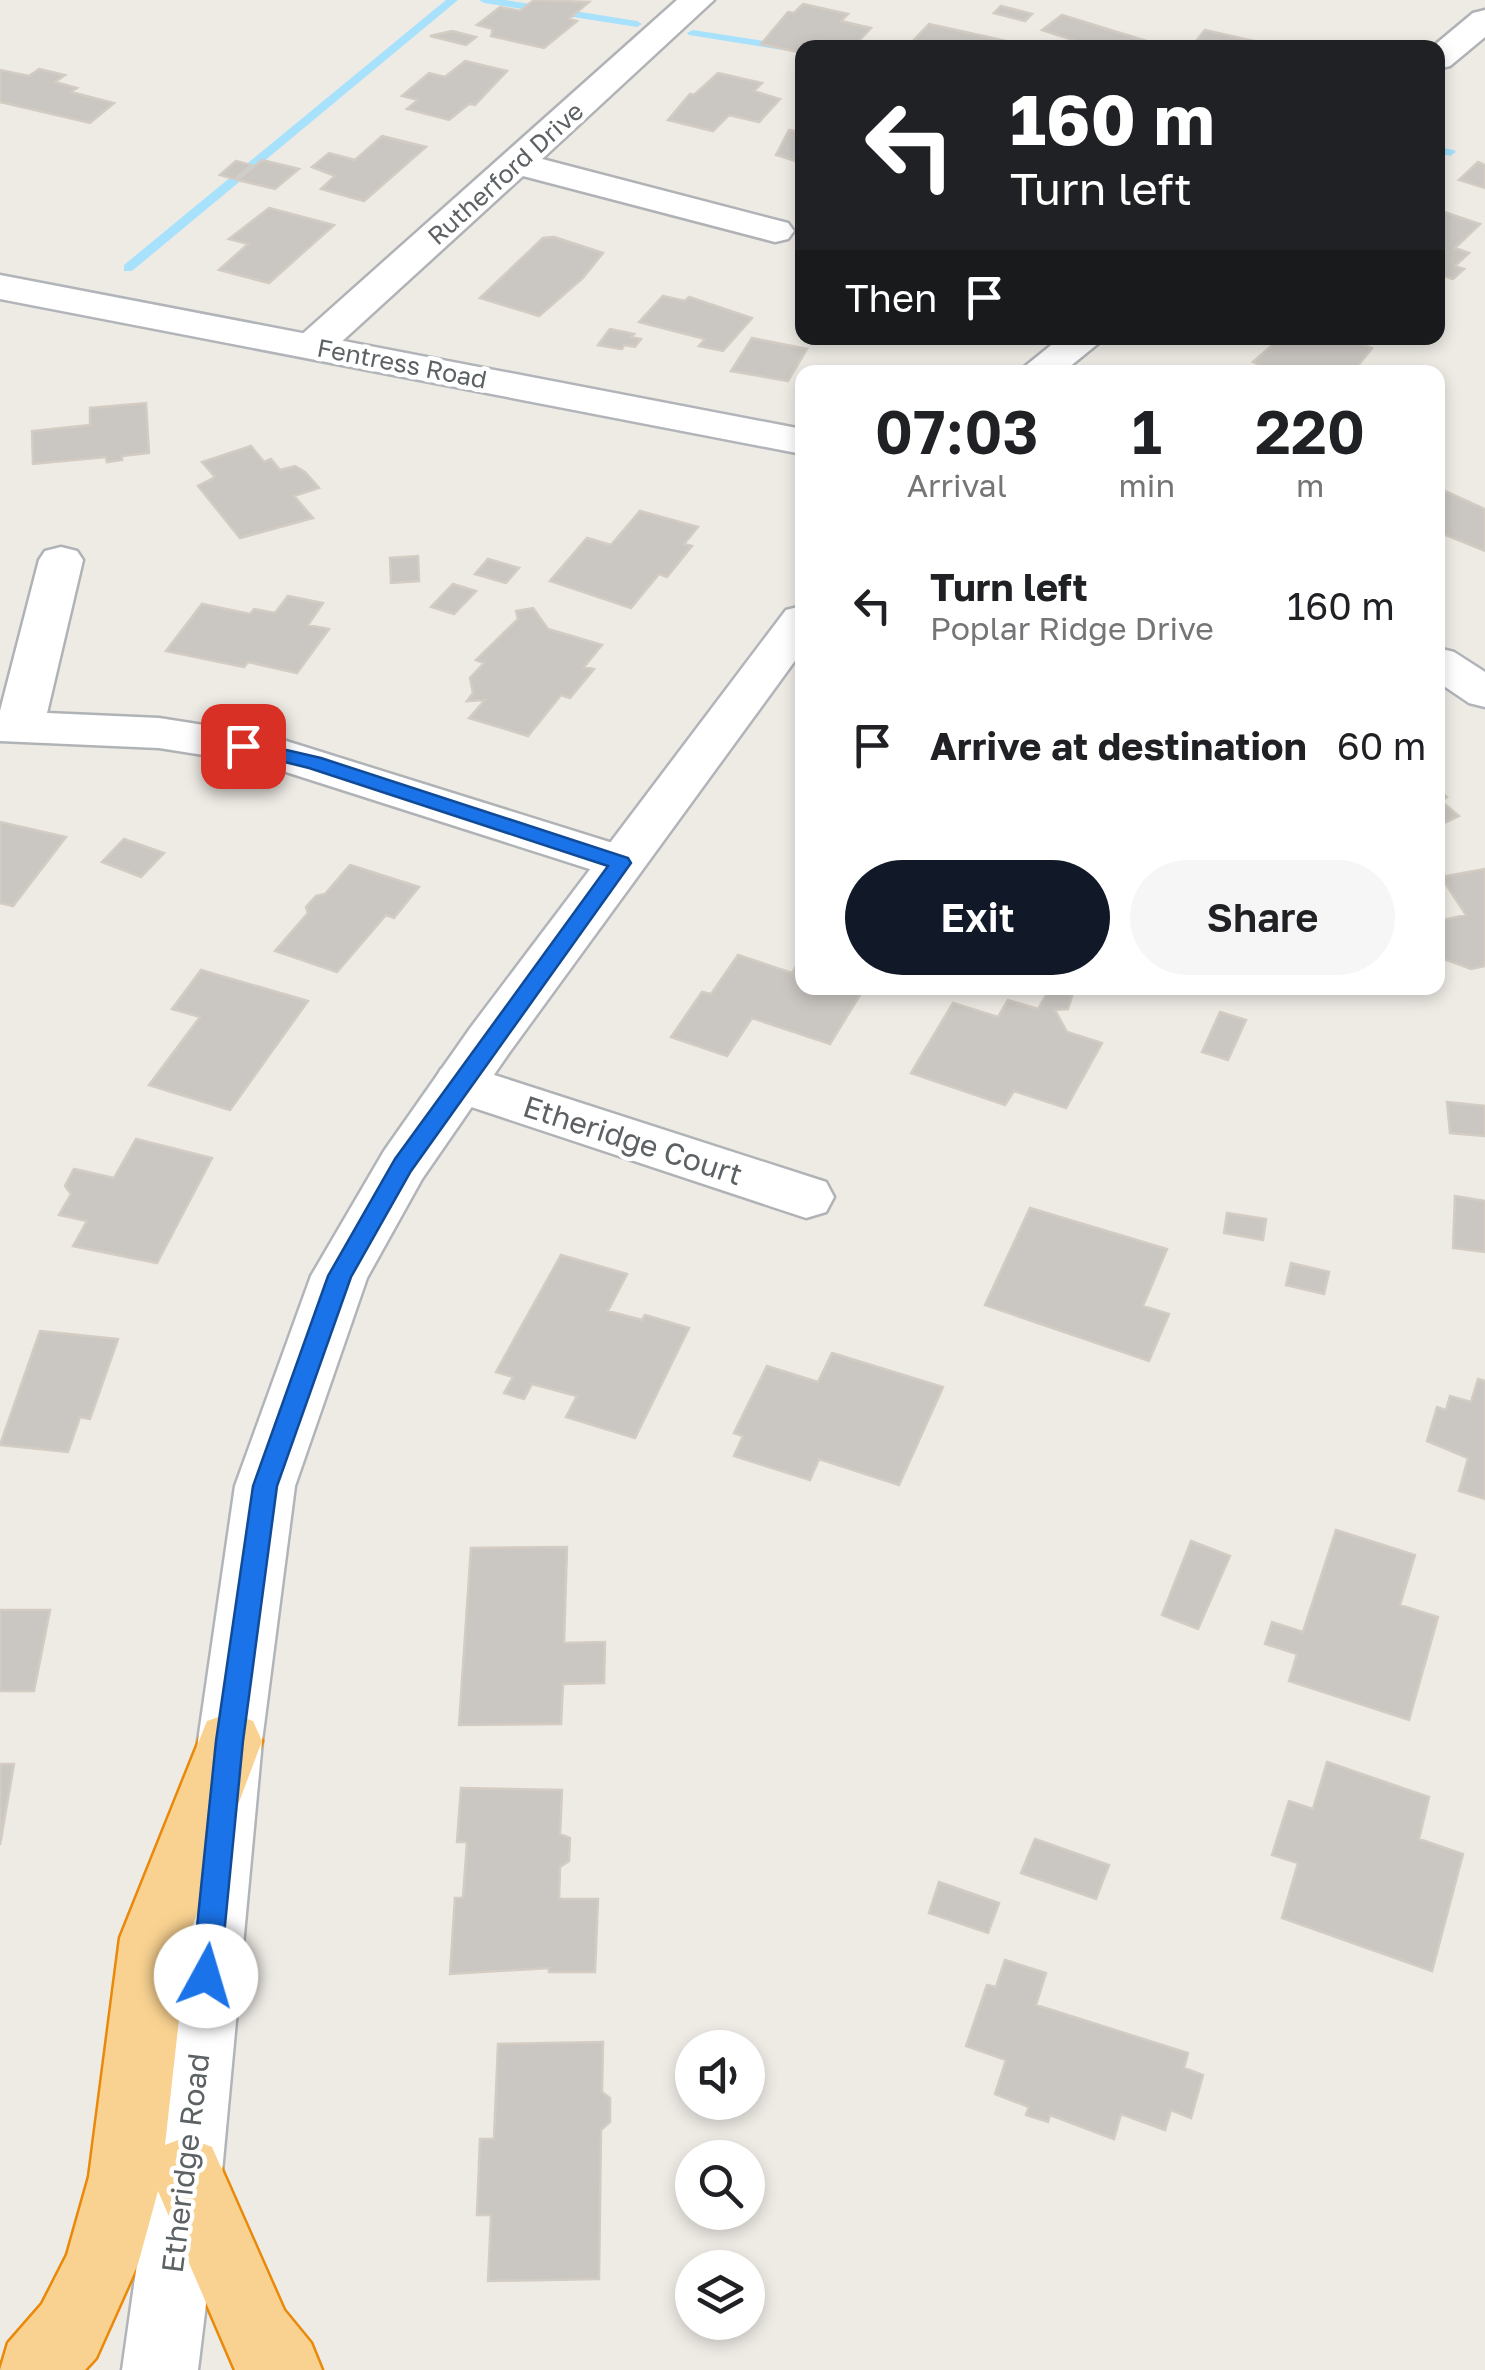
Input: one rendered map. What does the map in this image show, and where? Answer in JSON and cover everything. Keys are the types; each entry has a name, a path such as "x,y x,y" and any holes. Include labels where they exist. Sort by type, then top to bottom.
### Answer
{"highway":[{"path":"34,2370 69,2331 101,2264 125,2177 154,1938 230,1741"},
{"path":"186,2172 257,2337 284,2370"}],"street":[{"name":"Rutherford Drive","path":"313,346 697,0"},
{"path":"1445,53 1485,20"},
{"path":"516,164 775,231"},
{"name":"Fentress Road","path":"0,287 795,441"},
{"path":"1047,365 1075,345"},
{"path":"60,560 10,726 160,733 267,750 621,863"},
{"name":"Etheridge Road","path":"160,2370 186,2172 230,1741 265,1486 339,1276 403,1165 460,1083 795,629"},
{"path":"1445,667 1485,693"},
{"name":"Etheridge Court","path":"460,1083 806,1198"}],"building":[{"path":"534,0 589,2 569,19 577,21 544,48 491,36 493,29 477,25 500,7 520,11"},
{"path":"803,4 848,14 841,21 871,28 860,40 795,40 795,51 761,44 788,12 794,13"},
{"path":"1001,6 1032,14 1025,21 994,13"},
{"path":"1062,15 1143,40 1073,40 1042,30"},
{"path":"929,24 1001,40 914,40"},
{"path":"1205,30 1249,40 1197,40"},
{"path":"452,31 476,37 466,45 430,36"},
{"path":"465,61 507,71 475,105 469,104 449,120 407,109 418,100 402,96 429,73 445,77"},
{"path":"39,69 65,75 55,82 77,88 71,92 114,103 90,123 0,102 0,70 29,76"},
{"path":"718,73 762,83 754,91 780,99 759,122 729,115 713,131 668,120 690,94 694,95"},
{"path":"789,130 795,131 795,161 776,155"},
{"path":"382,136 426,147 364,201 321,189 335,176 312,167 329,153 355,160"},
{"path":"262,160 299,169 275,189 238,180"},
{"path":"236,161 251,165 235,179 220,175"},
{"path":"1478,162 1485,165 1485,188 1459,180"},
{"path":"269,208 334,225 269,283 219,270 248,244 229,239"},
{"path":"1445,212 1480,224 1455,248 1469,253 1455,266 1464,269 1453,279 1445,276"},
{"path":"554,237 603,253 583,278 539,316 480,298 543,238"},
{"path":"663,296 685,301 689,297 752,318 723,351 699,346 705,339 639,322"},
{"path":"610,329 641,339 635,347 624,345 622,349 598,345"},
{"path":"752,338 807,349 788,381 731,371"},
{"path":"1272,345 1372,348 1359,365 1253,362"},
{"path":"146,403 149,453 107,462 106,457 33,464 32,431 90,425 90,408"},
{"path":"251,446 264,462 271,459 280,470 295,466 319,488 294,496 313,518 240,538 198,486 215,477 202,462"},
{"path":"1445,491 1485,509 1485,551 1445,535"},
{"path":"640,511 698,527 684,544 692,546 667,577 659,574 631,608 550,581 587,538 611,545"},
{"path":"418,556 419,581 391,583 390,558"},
{"path":"488,559 519,568 506,583 475,574"},
{"path":"453,584 476,591 454,614 431,607"},
{"path":"288,596 323,603 308,625 329,629 297,673 166,651 202,604 250,614 254,609 275,613"},
{"path":"533,608 548,629 602,645 584,667 594,669 570,698 561,695 528,736 469,718 485,700 467,701 473,693 470,678 484,663 476,660 518,619 516,611"},
{"path":"1445,804 1459,816 1445,823"},
{"path":"0,822 66,837 13,906 0,903"},
{"path":"124,839 164,853 141,877 102,862"},
{"path":"350,865 419,887 394,918 386,915 337,972 275,951 308,913 306,907 316,896 325,894"},
{"path":"1485,869 1485,966 1471,969 1445,960 1445,919 1466,915 1445,883 1445,876"},
{"path":"738,955 792,973 795,968 795,995 860,995 830,1044 752,1018 727,1056 671,1037 702,992 711,994"},
{"path":"201,970 308,1001 230,1110 149,1085 200,1017 172,1009"},
{"path":"1046,995 1071,995 1068,1009 1055,1010 1067,1032 1102,1043 1066,1108 1014,1091 1005,1105 911,1073 953,1003 998,1017 1008,1000 1038,1009"},
{"path":"1220,1012 1246,1020 1228,1060 1202,1052"},
{"path":"1447,1102 1485,1106 1485,1136 1450,1133"},
{"path":"136,1139 212,1158 157,1263 73,1246 87,1221 59,1215 71,1194 65,1186 74,1169 114,1178"},
{"path":"1455,1196 1485,1201 1485,1252 1453,1248"},
{"path":"1030,1208 1167,1249 1143,1306 1169,1314 1149,1361 985,1305"},
{"path":"1227,1213 1266,1219 1263,1240 1224,1233"},
{"path":"561,1255 627,1274 608,1311 642,1320 645,1315 689,1328 635,1438 566,1417 577,1396 532,1384 524,1399 504,1393 513,1377 496,1372"},
{"path":"1291,1263 1329,1272 1324,1294 1286,1285"},
{"path":"40,1331 118,1339 90,1419 80,1417 68,1452 0,1445"},
{"path":"832,1353 943,1387 899,1485 819,1459 810,1480 734,1456 743,1436 734,1433 767,1366 818,1382"},
{"path":"1478,1379 1485,1381 1485,1499 1459,1491 1468,1458 1427,1441 1437,1407 1446,1410 1450,1396 1471,1402"},
{"path":"1336,1530 1415,1555 1400,1605 1438,1617 1409,1720 1289,1681 1297,1654 1265,1644 1272,1622 1303,1632"},
{"path":"1191,1541 1230,1556 1198,1629 1162,1615"},
{"path":"567,1547 564,1643 605,1642 604,1683 563,1684 561,1724 459,1725 471,1548"},
{"path":"0,1610 50,1610 34,1691 0,1691"},
{"path":"1327,1762 1429,1797 1419,1839 1463,1854 1432,1971 1282,1918 1298,1863 1272,1855 1289,1801 1313,1809"},
{"path":"0,1764 14,1764 0,1845"},
{"path":"461,1788 562,1790 560,1834 570,1838 569,1861 560,1867 559,1899 598,1899 595,1972 549,1972 549,1968 450,1974 455,1898 463,1898 467,1842 457,1842"},
{"path":"1035,1839 1109,1865 1096,1899 1021,1873"},
{"path":"939,1882 999,1903 988,1933 929,1913"},
{"path":"1005,1960 1046,1973 1036,2005 1188,2053 1184,2068 1203,2075 1191,2118 1171,2110 1165,2130 1121,2114 1114,2139 1050,2115 1048,2122 1026,2115 1029,2107 995,2094 1006,2060 966,2046 987,1985 996,1987"},
{"path":"603,2042 602,2092 610,2098 610,2122 601,2130 599,2279 488,2281 491,2215 477,2215 480,2139 494,2139 498,2044"}],"waterway":[{"path":"128,268 453,0"},
{"path":"484,0 637,24"},
{"path":"693,33 795,49"},
{"path":"1445,151 1450,152"}],"route":[{"path":"206,1976 230,1741 265,1486 339,1276 403,1165 621,863 314,763 243,746"}]}
